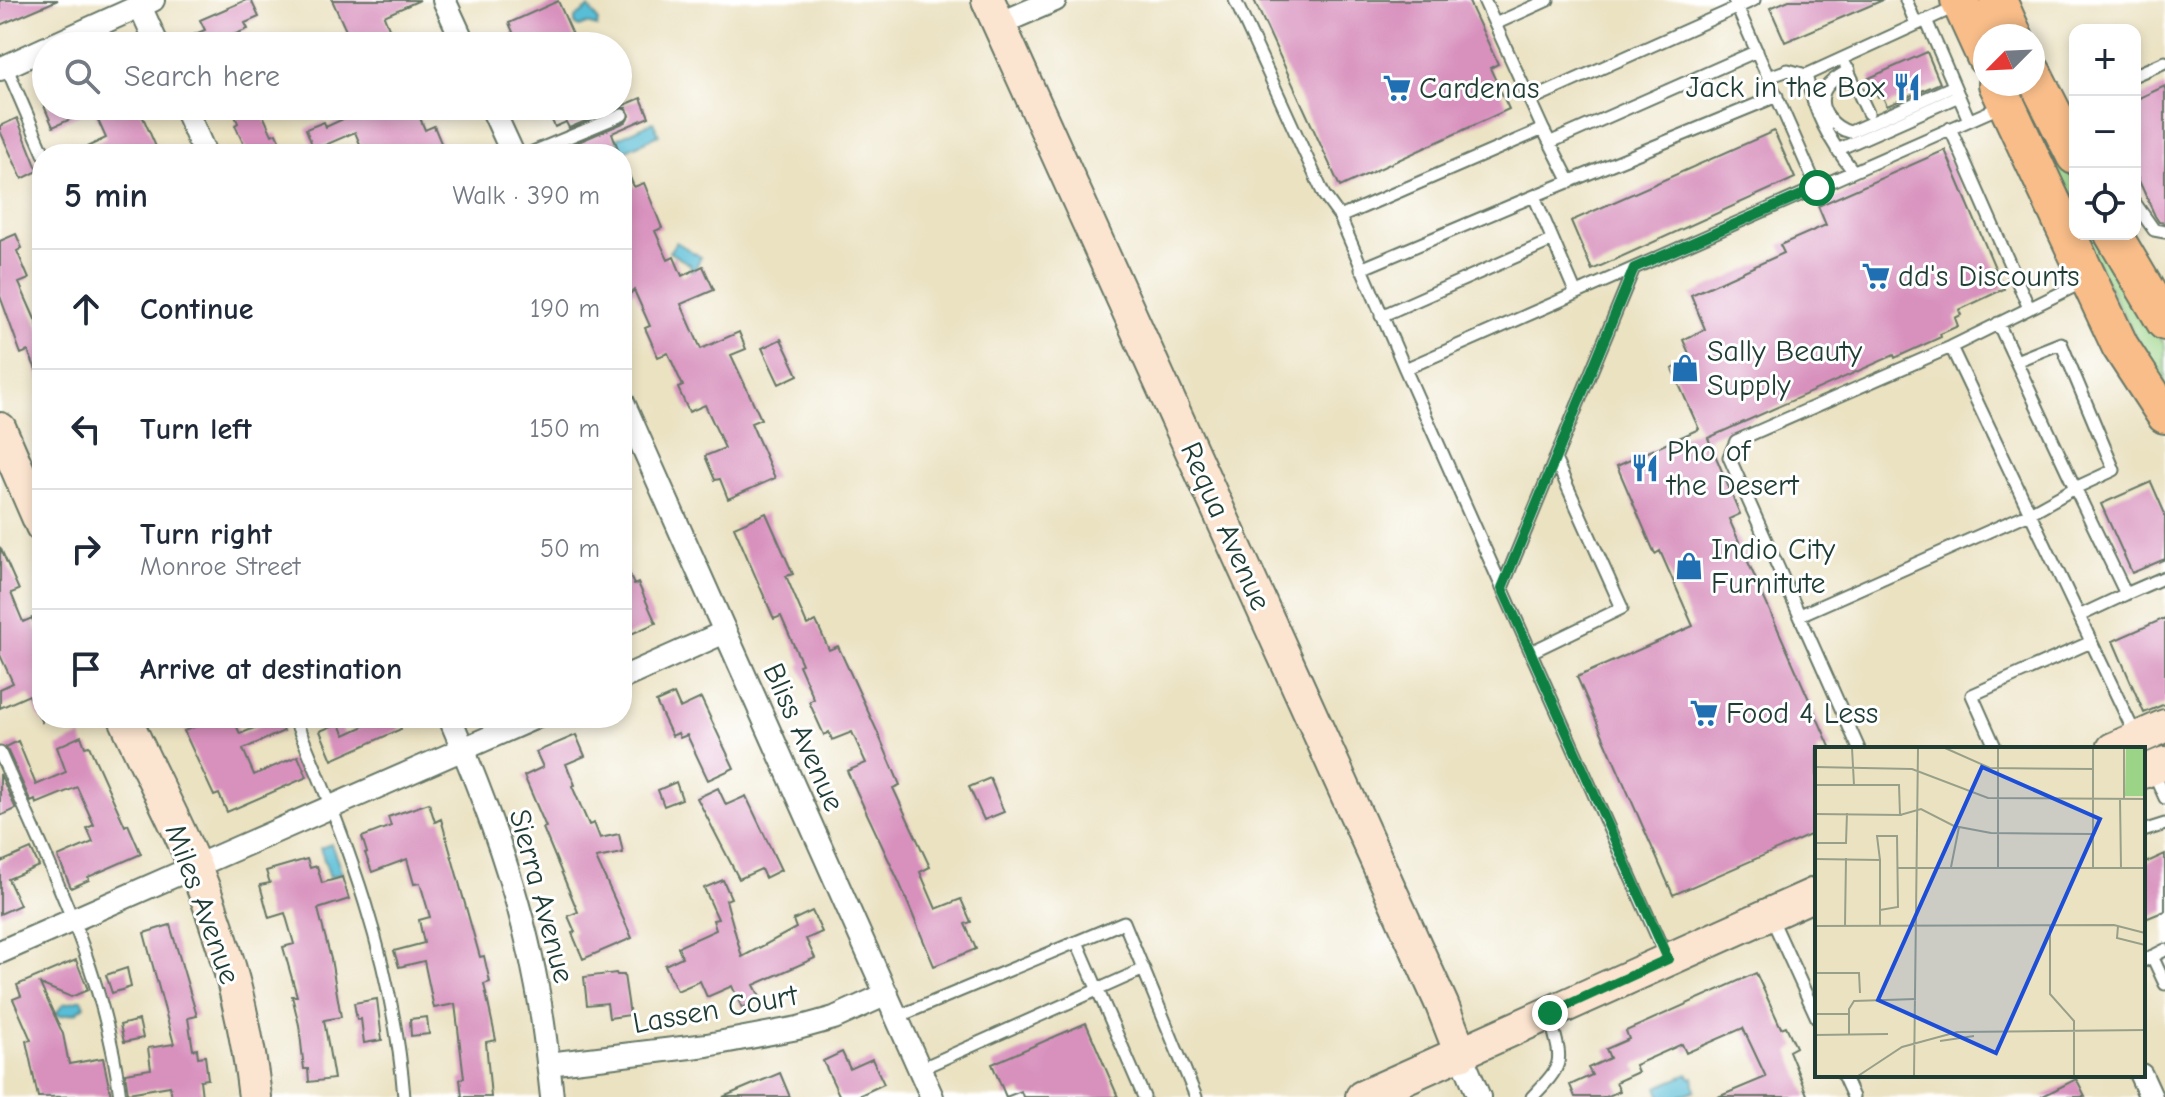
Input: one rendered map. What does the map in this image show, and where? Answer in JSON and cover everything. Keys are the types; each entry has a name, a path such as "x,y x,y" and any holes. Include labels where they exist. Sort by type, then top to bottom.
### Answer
{"main road":[{"path":"1998,0 2009,24"},
{"path":"1960,2 1973,31"},
{"path":"2003,96 2120,346 2139,380 2165,415"},
{"path":"2045,96 2069,144"},
{"path":"2117,240 2165,322"}],"street":[{"path":"444,0 459,32"},
{"path":"994,12 1055,0"},
{"path":"82,32 147,3 154,32"},
{"name":"Requa Avenue","path":"994,12 1436,991 1461,1054"},
{"path":"3,68 32,54"},
{"path":"190,120 201,144"},
{"path":"497,120 508,144"},
{"name":"Bliss Avenue","path":"632,423 932,1097"},
{"path":"0,429 32,503"},
{"path":"632,674 725,632"},
{"name":"Miles Avenue","path":"130,728 195,866 223,944 236,991 255,1097"},
{"name":"Sierra Avenue","path":"454,728 485,802 516,895 537,987 552,1097"},
{"path":"0,952 512,728"},
{"path":"1362,1097 1815,894"},
{"name":"Lassen Court","path":"548,1064 707,1045 798,1028 834,1018 887,994"},
{"path":"1461,1054 1479,1097"},
{"path":"2142,1077 2151,1097"}],"lane":[{"path":"1235,0 1324,195 1340,217 1381,316 1668,959"},
{"path":"1484,0 1570,182"},
{"path":"1495,24 1548,0"},
{"path":"1530,100 1736,4 1754,0"},
{"path":"1906,0 1921,22 1969,120"},
{"path":"1769,77 1788,70 1806,75 1960,2"},
{"path":"1736,4 1817,188"},
{"path":"1551,142 1757,51"},
{"path":"1843,58 1868,113"},
{"path":"2141,72 2165,62"},
{"path":"3,68 39,144"},
{"path":"1849,70 1824,92 1823,103 1830,121 1840,130 1850,132 1957,91"},
{"path":"1806,75 1813,103 1837,150 1853,171"},
{"path":"1837,150 1957,91"},
{"path":"1361,269 1777,96"},
{"path":"1405,369 1969,120 1999,96"},
{"path":"552,144 610,120"},
{"path":"1950,128 2029,308"},
{"path":"1340,217 1543,129"},
{"path":"1534,196 1576,294"},
{"path":"2141,212 2154,230 2165,232"},
{"path":"1381,316 1553,240"},
{"path":"1502,588 1634,268"},
{"path":"1858,747 1729,457 1736,441 1951,347 2089,279"},
{"path":"1998,323 2126,594"},
{"path":"1800,615 2030,513 2114,470 2061,343 2016,361"},
{"path":"1951,347 2139,738"},
{"path":"1531,652 1622,608 1555,459"},
{"path":"2079,616 2165,577"},
{"path":"1995,747 1972,695 2091,642"},
{"path":"298,728 333,807 360,885 392,1006 404,1097"},
{"path":"0,753 74,922 97,990 120,1097"},
{"path":"2153,768 2165,798"},
{"path":"2145,830 2165,824"},
{"path":"1769,913 1815,1014"},
{"path":"897,1017 1124,922 1196,1097"},
{"path":"1077,942 1144,1097"},
{"path":"2165,950 2148,959 2165,984"},
{"path":"920,1069 1144,969"},
{"path":"1532,1097 1555,1074 1559,1062 1550,1013"},
{"path":"1844,1077 1853,1097"}],"green space":[{"path":"2039,112 2069,172 2069,203 2030,120"},
{"path":"2086,240 2104,240 2165,345 2165,388"}],"water":[{"path":"589,8 598,20 597,27 575,25 575,18"},
{"path":"653,122 659,135 632,147 632,144 618,144 616,139"},
{"path":"676,242 701,257 694,270 669,252"},
{"path":"331,844 342,873 330,877 320,848"},
{"path":"82,999 85,1006 76,1013 56,1014 63,1004"},
{"path":"1688,1074 1690,1078 1693,1077 1695,1090 1678,1097 1661,1097 1657,1087"}],"building":[{"path":"0,0 58,0 0,25"},
{"path":"246,0 251,0 259,17 245,23 248,29 240,32 200,32 205,30 200,20"},
{"path":"332,0 420,0 384,16 391,32 347,32"},
{"name":"Cardenas","path":"1254,0 1468,0 1498,64 1490,68 1509,109 1340,187"},
{"path":"1789,0 1883,0 1785,42 1770,8"},
{"path":"558,1 572,32 513,32 509,23"},
{"path":"1927,52 1940,83 1887,106 1882,95 1878,97 1869,78"},
{"path":"2165,86 2165,223 2159,222 2155,216 2141,185 2141,97"},
{"path":"641,98 649,117 612,133 616,144 576,144 632,120 632,102"},
{"path":"17,118 32,156 32,174 22,179 0,126"},
{"path":"50,120 69,120 53,127"},
{"path":"98,120 144,120 155,144 93,144 106,138"},
{"path":"237,120 265,120 272,135 276,133 281,144 244,144 235,125"},
{"path":"341,120 421,120 425,130 434,126 442,144 360,144 355,132 328,144 312,144 306,129 324,122 326,127"},
{"path":"552,120 588,120 569,128 566,122 555,127"},
{"path":"1774,131 1795,178 1592,270 1571,221"},
{"path":"1945,150 2004,289 1959,310 1961,315 1955,318 1958,326 1940,334 1941,337 1708,438 1740,514 1729,519 1830,747 1815,747 1815,833 1673,895 1577,677 1693,626 1660,551 1655,554 1617,466 1699,429 1672,369 1692,360 1683,340 1705,329 1691,295 1784,253 1780,245 1826,225 1818,206"},
{"path":"632,182 634,187 644,183 662,228 655,231 668,260 674,257 682,276 703,266 714,290 681,304 701,349 739,332 746,349 731,355 761,419 751,423 775,478 728,499 720,479 715,480 705,456 725,448 705,405 689,412 678,388 683,386 668,353 658,357 645,328 650,326 634,290 632,292"},
{"path":"16,234 22,248 17,251 29,279 19,283 32,312 32,360 28,351 21,354 0,296 0,241"},
{"path":"781,339 798,375 779,384 762,348"},
{"path":"2151,482 2165,514 2165,559 2132,573 2101,504"},
{"path":"766,513 793,574 786,576 807,625 816,621 829,650 838,646 877,731 900,785 893,788 930,867 920,872 936,909 961,899 971,922 965,924 976,949 934,966 847,771 866,763 852,732 832,740 829,732 824,735 809,702 814,699 799,665 802,664 781,616 774,619 734,527"},
{"path":"0,547 19,590 11,593 23,622 32,618 32,701 29,695 0,708 0,689 13,683 0,655"},
{"path":"632,581 634,585 638,583 656,623 632,634"},
{"path":"2165,618 2165,704 2144,713 2113,641"},
{"path":"674,694 680,708 701,698 734,768 708,780 687,735 680,738 678,733 672,736 656,702"},
{"path":"192,728 237,728 240,734 254,728 283,728 284,731 243,749 254,775 298,756 307,777 227,812 219,794 214,796 184,731"},
{"path":"342,728 345,735 360,728 401,729 332,760 320,731"},
{"path":"576,735 585,756 566,764 575,785 572,786 589,825 594,823 600,838 619,834 623,853 596,858 632,938 583,959 568,916 578,912 524,776 543,767 536,752"},
{"path":"81,736 85,747 89,746 141,854 88,877 89,880 71,888 58,857 93,842 87,828 94,825 77,787 36,804 35,800 31,802 6,747 18,741 36,785 66,772 57,747"},
{"path":"0,774 16,809 0,816"},
{"path":"990,778 1004,812 984,820 969,787"},
{"path":"676,782 682,799 664,806 658,790"},
{"path":"718,788 726,805 746,796 781,870 765,878 761,869 739,879 697,798"},
{"path":"429,803 435,822 441,819 490,982 484,984 496,1040 486,1042 491,1097 462,1097 460,1079 464,1078 455,1004 434,1008 424,961 399,967 394,951 424,943 419,920 430,917 420,883 414,884 407,859 372,872 365,853 362,837 391,826 388,817"},
{"path":"31,849 39,866 8,879 20,905 0,914 0,860"},
{"path":"2165,854 2165,911 2145,919 2145,863"},
{"path":"307,859 310,868 317,866 322,883 342,877 349,899 318,909 341,1017 324,1020 334,1079 309,1082 292,996 297,996 283,947 294,944 285,913 269,918 260,885 270,883 266,871"},
{"path":"723,880 731,898 726,900 742,957 796,928 793,920 812,911 822,932 806,939 815,958 754,985 761,999 742,1008 732,986 707,997 700,981 677,991 665,965 682,957 678,947 716,930 713,920 718,919 704,888"},
{"path":"170,925 197,1016 188,1018 193,1050 197,1049 198,1057 205,1056 208,1079 200,1080 202,1097 172,1097 170,1086 128,1093 125,1073 151,1069 148,1048 174,1044 144,933"},
{"path":"76,960 88,990 71,997 40,984 63,1034 69,1064 103,1058 111,1096 38,1097 26,1041 31,1040 13,999 21,996 17,985"},
{"path":"127,968 131,987 112,993 106,975"},
{"path":"1756,973 1781,1028 1786,1026 1796,1047 1789,1051 1808,1097 1718,1097 1766,1077 1743,1028 1686,1053 1682,1044 1635,1065 1638,1072 1616,1082 1620,1091 1606,1097 1575,1097 1570,1085 1592,1075 1588,1068 1610,1058 1606,1049 1629,1039 1626,1031"},
{"path":"624,975 630,1015 609,1018 607,1003 587,1005 584,977"},
{"path":"377,999 382,1040 364,1043 361,1019 357,1020 354,1003"},
{"path":"427,1017 429,1034 411,1036 410,1019"},
{"path":"139,1020 143,1038 124,1042 120,1025"},
{"path":"1086,1023 1118,1097 1023,1097 1021,1091 1006,1097 992,1064"},
{"path":"842,1052 850,1069 872,1059 884,1084 856,1097 840,1097 823,1061"},
{"path":"780,1073 790,1097 723,1097"},
{"path":"2076,1079 2085,1097 2041,1097"}],"place":[{"name":"Jack in the Box","path":"1907,87"},
{"name":"Cardenas","path":"1397,88"},
{"name":"dd's Discounts","path":"1876,276"},
{"name":"Sally Beauty Supply","path":"1685,368"},
{"name":"Pho of the Desert","path":"1645,468"},
{"name":"Indio City Furnitute","path":"1689,566"},
{"name":"Food 4 Less","path":"1704,713"}],"route":[{"path":"1550,1013 1668,959 1502,588 1634,268 1817,188"}]}
